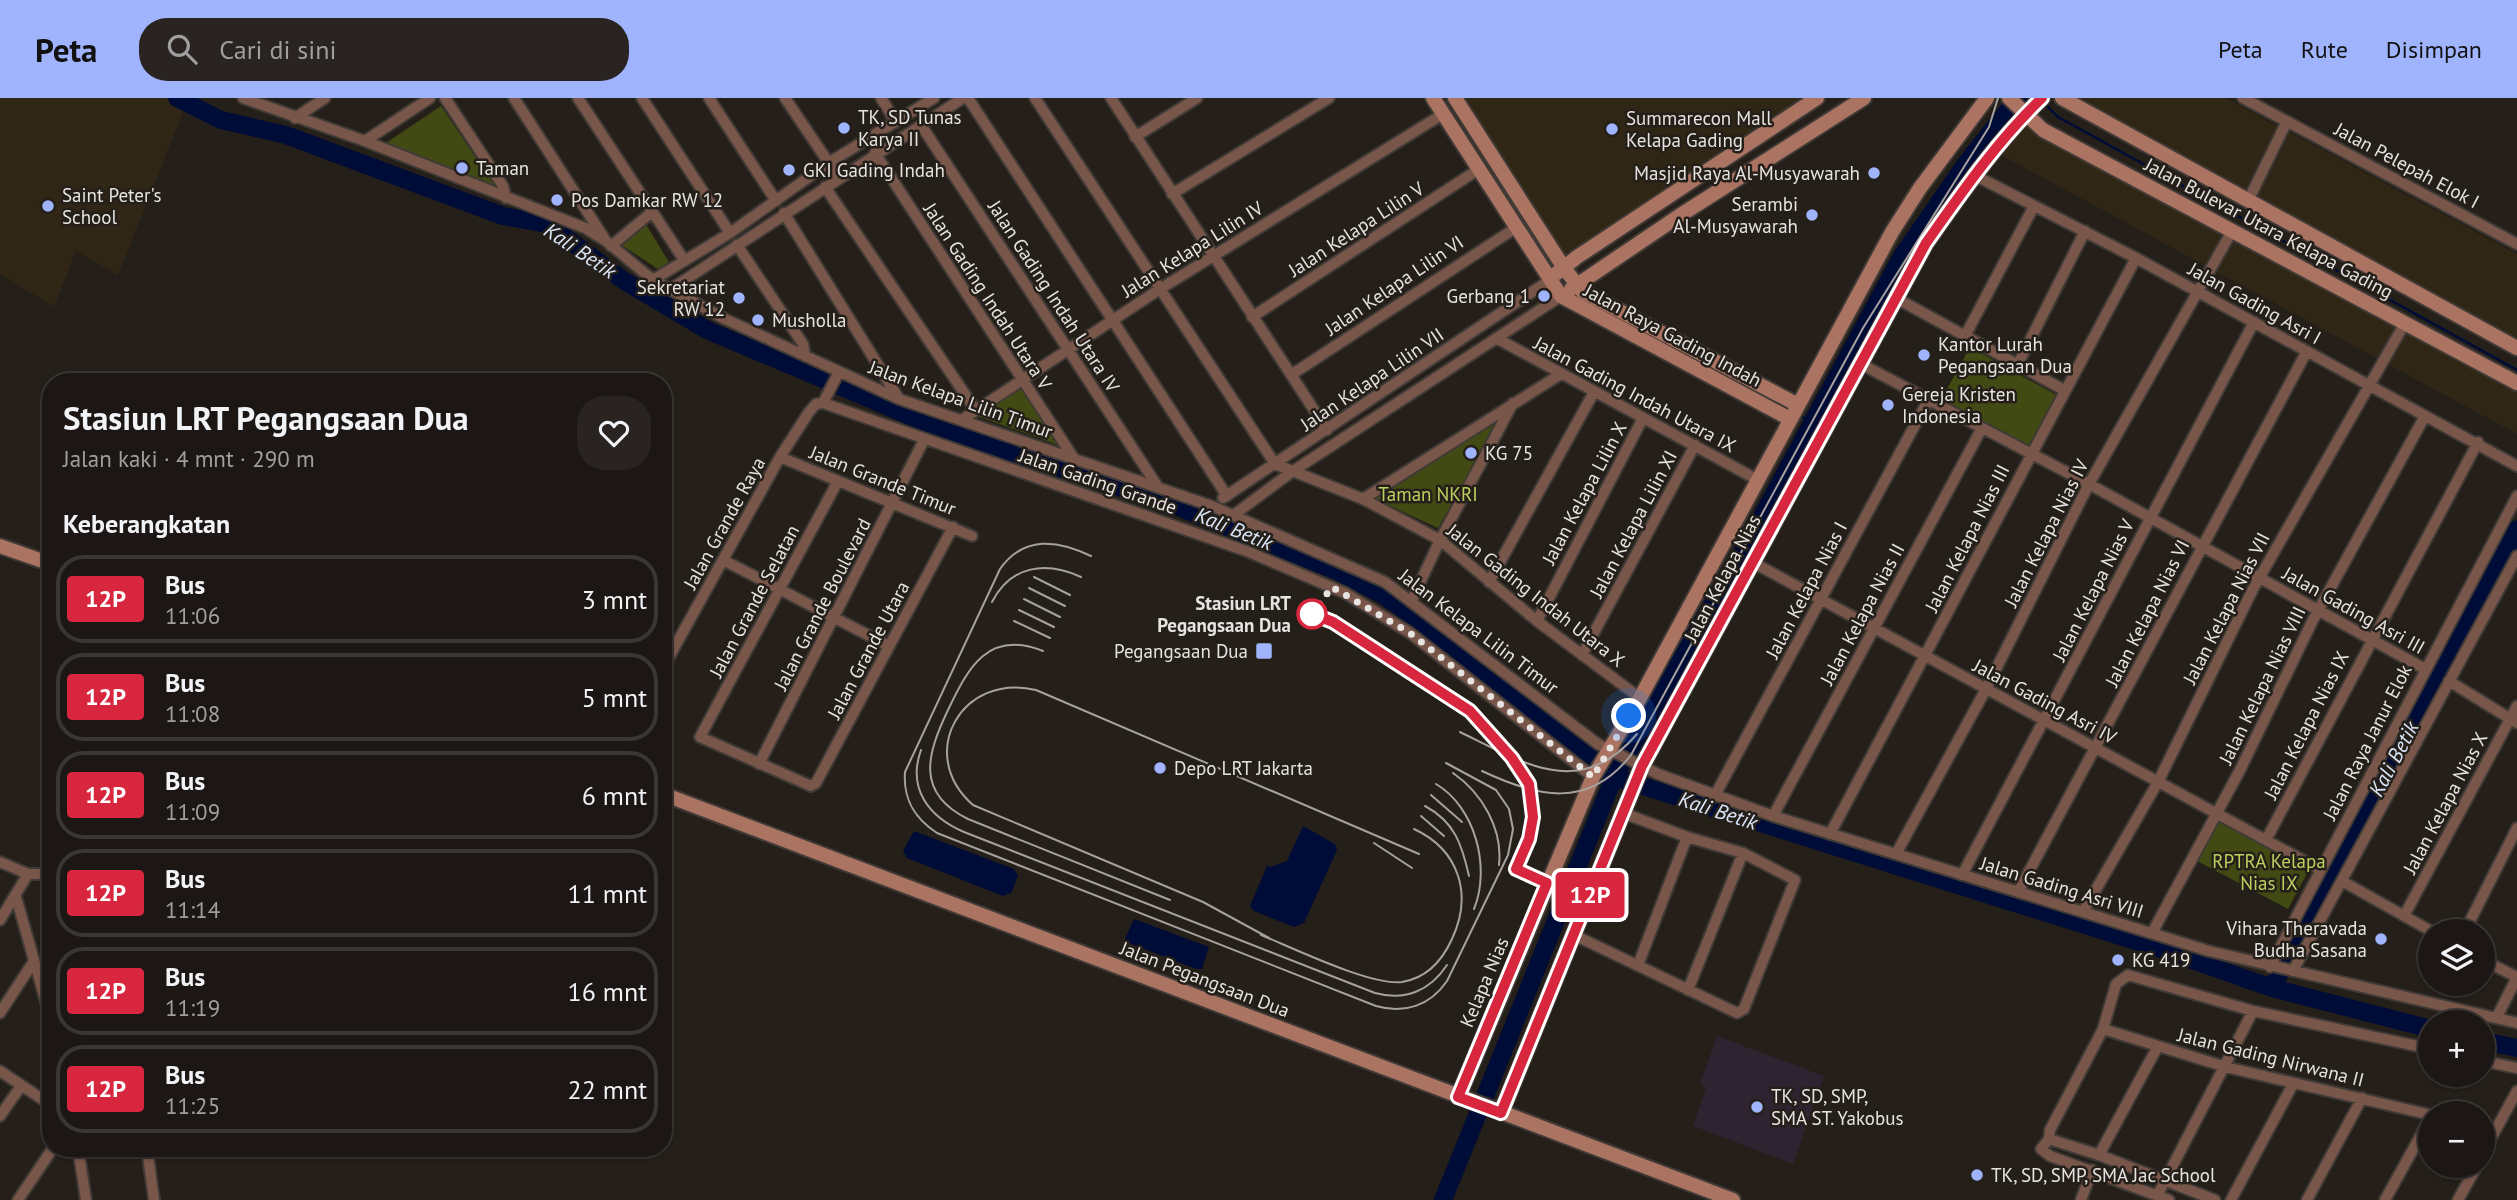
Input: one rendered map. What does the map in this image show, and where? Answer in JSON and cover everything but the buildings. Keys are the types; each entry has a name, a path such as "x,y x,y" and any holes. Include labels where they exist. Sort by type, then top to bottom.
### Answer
{"street":[{"name":"Jalan Kelapa Lilin Timur","path":"243,98 365,141 585,228 663,285 836,373 898,400 963,419 1235,514 1385,582 1612,754"},
{"path":"295,118 325,98"},
{"path":"365,141 430,98"},
{"path":"445,98 503,186 506,198"},
{"path":"514,98 609,243 652,212"},
{"path":"578,98 684,260"},
{"path":"642,98 730,233"},
{"path":"709,98 776,201"},
{"path":"785,98 835,172"},
{"path":"881,98 896,122"},
{"path":"663,285 737,245 825,187 835,172 896,122 934,98"},
{"path":"663,285 684,260 730,233 776,201 875,153 966,98 1227,496"},
{"path":"1035,98 1275,464"},
{"path":"1111,98 1327,430"},
{"path":"1135,137 1197,98"},
{"path":"1172,194 1329,98"},
{"name":"Jalan Raya Gading Indah","path":"1433,98 1561,296 1790,419"},
{"name":"Jalan Raya Gading Indah","path":"1455,98 1564,268 1582,291 1798,405"},
{"path":"1550,280 1699,175 1817,98"},
{"path":"1561,296 1864,98"},
{"name":"Jalan Kelapa Nias","path":"1547,883 1595,773 1612,754 1790,419 1906,209 1987,98"},
{"name":"Jalan Bulevar Utara Kelapa Gading","path":"2062,98 2517,348"},
{"name":"Jalan Pelepah Elok I","path":"2243,98 2517,244"},
{"name":"Jalan Bulevar Utara Kelapa Gading","path":"2010,99 2030,107 2043,130 2517,383"},
{"name":"Jalan Kelapa Nias","path":"1499,1113 1574,935 1639,769 1894,297 1926,243 1974,175 2030,107"},
{"name":"Jalan Kelapa Lilin IV","path":"963,419 1160,289 1443,114"},
{"path":"2248,201 2287,121"},
{"name":"Jalan Gading Indah Utara IV","path":"921,125 1158,487"},
{"name":"Jalan Gading Indah Utara V","path":"875,153 1073,457"},
{"path":"1714,165 1729,186"},
{"name":"Jalan Kelapa Lilin V","path":"1252,317 1479,169"},
{"path":"1699,175 1712,191 1712,195"},
{"name":"Jalan Gading Asri I","path":"1974,175 2136,258 2517,466"},
{"path":"825,187 975,409"},
{"path":"1965,335 2034,206"},
{"path":"784,213 898,400"},
{"name":"Jalan Kelapa Lilin VI","path":"1291,375 1517,227"},
{"path":"2018,364 2085,231"},
{"name":"Jalan Kelapa Nias IV","path":"1896,854 1986,689 2089,484 2232,231"},
{"path":"737,245 803,344 807,358"},
{"name":"Jalan Kelapa Nias III","path":"1830,834 2136,258"},
{"name":"Jalan Kelapa Lilin VII","path":"1212,506 1550,280"},
{"name":"Jalan Kelapa Lilin VII","path":"1235,514 1293,471 1561,296"},
{"path":"1894,297 2064,390"},
{"name":"Jalan Kelapa Nias V","path":"1962,875 2254,322"},
{"name":"Jalan Kelapa Nias VII","path":"2083,912 2158,782 2259,578 2367,384 2405,323"},
{"name":"Jalan Gading Indah Utara IX","path":"1496,338 1758,480"},
{"name":"Jalan Kelapa Nias VI","path":"2018,892 2097,749 2202,545 2307,351"},
{"name":"Jalan Gading Asri III","path":"1859,363 2089,484 2425,668"},
{"name":"Jalan Grande Raya","path":"672,652 780,457 809,412 816,404 824,401 836,373"},
{"path":"1363,499 1514,401 1561,374"},
{"path":"1489,582 1594,392"},
{"name":"Jalan Kelapa Nias I","path":"1714,797 1929,399"},
{"name":"Jalan Gading Grande","path":"824,401 920,439 1249,552 1346,593 1410,633 1595,773"},
{"path":"1412,600 1440,540 1514,401"},
{"name":"Jalan Kelapa Nias VIII","path":"2152,933 2319,611 2425,416"},
{"name":"Jalan Kelapa Lilin X","path":"1537,621 1643,418"},
{"name":"Jalan Kelapa Nias II","path":"1773,816 1982,428"},
{"name":"Jalan Grande Boulevard","path":"759,764 894,503 913,460 911,455 920,439"},
{"name":"Jalan Kelapa Nias IX","path":"2266,840 2477,442"},
{"name":"Jalan Kelapa Lilin XI","path":"1582,655 1695,446"},
{"name":"Jalan Grande Timur","path":"780,457 972,536"},
{"name":"Jalan Gading Indah Utara X","path":"1275,464 1363,499 1440,540 1537,621 1640,698"},
{"name":"Jalan Grande Selatan","path":"759,764 700,737 838,481"},
{"name":"Jalan Raya Janur Elok","path":"2271,967 2517,496"},
{"name":"Jalan Grande Utara","path":"759,764 811,786 816,783 953,527"},
{"path":"0,546 42,561"},
{"path":"2292,971 2517,556"},
{"path":"723,560 889,646"},
{"name":"Jalan Gading Asri IV","path":"1752,562 2321,870"},
{"path":"2449,681 2514,721"},
{"name":"Jalan Kelapa Nias X","path":"2404,916 2514,721 2517,706"},
{"name":"Jalan Gading Asri VIII","path":"1612,754 1639,769 1714,797 2152,933 2271,967 2517,1023"},
{"name":"Jalan Pegangsaan Dua","path":"672,796 1713,1196 1733,1200"},
{"path":"1574,935 1737,1013 1742,1012 1796,880 1744,853 1687,837 1623,813"},
{"path":"2471,919 2517,828"},
{"path":"1638,965 1687,837"},
{"path":"1688,990 1744,853"},
{"path":"0,862 28,874 42,874"},
{"path":"0,920 28,874"},
{"path":"2342,881 2418,924"},
{"name":"Kelapa Nias","path":"1461,1098 1547,883"},
{"path":"16,897 42,989"},
{"path":"0,1013 34,961"},
{"path":"2495,966 2517,977 2497,1017"},
{"path":"2169,1200 2142,1195 2092,1170 2043,1153 2042,1145 2049,1139 2050,1130 2103,1029 2116,984 2128,975 2253,1011 2418,1046"},
{"path":"2157,1196 2253,1011"},
{"name":"Jalan Gading Nirwana II","path":"2103,1029 2226,1067 2418,1113"},
{"path":"2099,1155 2158,1046"},
{"path":"2495,1063 2517,1068"},
{"path":"0,1071 42,1099"},
{"path":"2231,1200 2293,1084"},
{"path":"0,1116 21,1086"},
{"path":"2496,1128 2517,1091"},
{"path":"2307,1200 2362,1098"},
{"path":"2049,1139 2099,1155 2215,1200"},
{"path":"2385,1200 2418,1140"},
{"path":"18,1200 47,1157"},
{"path":"79,1157 86,1200"},
{"path":"148,1157 154,1200"},
{"path":"2081,1200 2092,1170"},
{"path":"2458,1200 2470,1178"}],"shaded area":[{"path":"0,98 176,98 187,102 118,275 76,251 54,307 0,274"},
{"path":"1461,98 1802,98 1563,257"},
{"path":"2069,98 2225,98 2517,254 2517,343"},
{"path":"2023,123 2517,386 2517,434 1999,154"},
{"name":"TK, SD, SMP, SMA ST. Yakobus","path":"1717,1036 1824,1076 1793,1164 1693,1126 1706,1088 1700,1084"}],"green space":[{"name":"Taman","path":"441,106 499,192 383,145"},
{"path":"645,223 669,262 658,269 617,242"},
{"path":"1970,347 2058,396 2029,448 1941,400"},
{"path":"1022,382 1061,446 974,415"},
{"name":"Taman NKRI","path":"1503,414 1438,528 1373,498"},
{"name":"RPTRA Kelapa Nias IX","path":"2220,818 2311,866 2288,909 2197,861"}],"water":[{"path":"1303,826 1335,844 1337,850 1304,923 1294,927 1254,911 1250,906 1267,866 1287,861"},
{"path":"914,831 1014,869 1018,876 1011,893 1003,896 907,858 903,851"},
{"path":"1134,919 1209,947 1202,969 1124,941"}],"waterway":[{"name":"Kali Betik","path":"177,98 221,120 286,135 503,216 547,224 623,280 707,330 948,432 1166,502 1337,571 1383,595 1424,624 1614,777 2158,948 2272,988 2418,1026"},
{"path":"924,118 953,98"},
{"path":"1447,98 1464,125"},
{"path":"1443,1200 1614,777 1745,548 1902,256 1967,162 2018,98"},
{"path":"2044,103 2058,117 2517,370"},
{"path":"653,298 664,290"},
{"path":"1700,361 1789,410"},
{"path":"1799,415 1812,423"},
{"name":"Kali Betik","path":"2272,988 2517,529"},
{"name":"Kali Betik","path":"2495,1043 2517,1048"}],"tram line":[{"path":"1482,771 1522,787 1561,793 1579,791 1597,784 1615,773 1631,755 1863,328 1989,127 1998,98"},
{"path":"1091,556 1054,544 1042,544 1020,550 1000,569 905,772 906,791 912,807 922,821 937,833 1376,1006 1406,1008 1433,997 1447,981 1508,855 1513,829 1509,809 1496,790 1446,763"},
{"path":"992,602 1009,580 1030,570 1055,569 1081,577"},
{"path":"1034,577 1070,595"},
{"path":"1029,588 1065,606"},
{"path":"1024,599 1060,617"},
{"path":"1019,610 1054,627"},
{"path":"1014,621 1050,638"},
{"path":"1043,651 1024,645 1008,645 982,656 972,667 935,742 930,771 933,785 951,809 968,819 1170,900"},
{"path":"1269,938 1203,902 973,805 956,785 948,763 948,741 955,722 968,705 987,693 1010,688 1036,690 1419,854"},
{"path":"1460,732 1529,764 1551,770 1573,771 1594,766 1616,754 1637,734"},
{"path":"921,750 917,777 924,800 931,810 964,832 1375,993 1397,996 1416,992 1433,981 1447,965"},
{"path":"1453,773 1473,791 1488,813 1498,838 1499,865"},
{"path":"1436,784 1450,794 1461,807 1476,839 1481,875 1474,909"},
{"path":"1431,795 1462,822"},
{"path":"1425,806 1444,819 1456,835 1469,876"},
{"path":"1421,816 1444,836"},
{"path":"1261,935 1371,978 1402,982 1419,977 1433,967 1452,939 1461,906 1461,890 1458,875 1442,849 1414,829"},
{"path":"1374,843 1412,868"}],"bus line":[{"name":"12P","path":"1308,612 1333,622 1470,711 1512,758 1529,784 1533,817 1529,839 1516,869 1547,883 1458,1097 1501,1113 1642,766 1894,297 1926,243 1974,175 2024,114 2042,98"}],"place":[{"name":"TK, SD Tunas Karya II","path":"844,128"},
{"name":"Summarecon Mall Kelapa Gading","path":"1612,129"},
{"name":"Taman","path":"462,168"},
{"name":"GKI Gading Indah","path":"789,170"},
{"name":"Masjid Raya Al-Musyawarah","path":"1874,173"},
{"name":"Pos Damkar RW 12","path":"557,200"},
{"name":"Saint Peter's School","path":"48,206"},
{"name":"Serambi Al-Musyawarah","path":"1812,215"},
{"name":"Gerbang 1","path":"1544,296"},
{"name":"Sekretariat RW 12","path":"739,298"},
{"name":"Musholla","path":"758,320"},
{"name":"Kantor Lurah Pegangsaan Dua","path":"1924,355"},
{"name":"Gereja Kristen Indonesia","path":"1888,405"},
{"name":"KG 75","path":"1471,453"},
{"name":"Stasiun LRT Pegangsaan Dua","path":"1312,614"},
{"name":"Pegangsaan Dua","path":"1264,651"},
{"name":"Depo LRT Jakarta","path":"1160,768"},
{"name":"Vihara Theravada Budha Sasana","path":"2381,939"},
{"name":"KG 419","path":"2118,960"},
{"name":"TK, SD, SMP, SMA ST. Yakobus","path":"1757,1107"},
{"name":"TK, SD, SMP, SMA Jac School","path":"1977,1175"}],"route":[{"path":"1312,614 1332,587 1377,610 1593,777 1629,716"}]}
